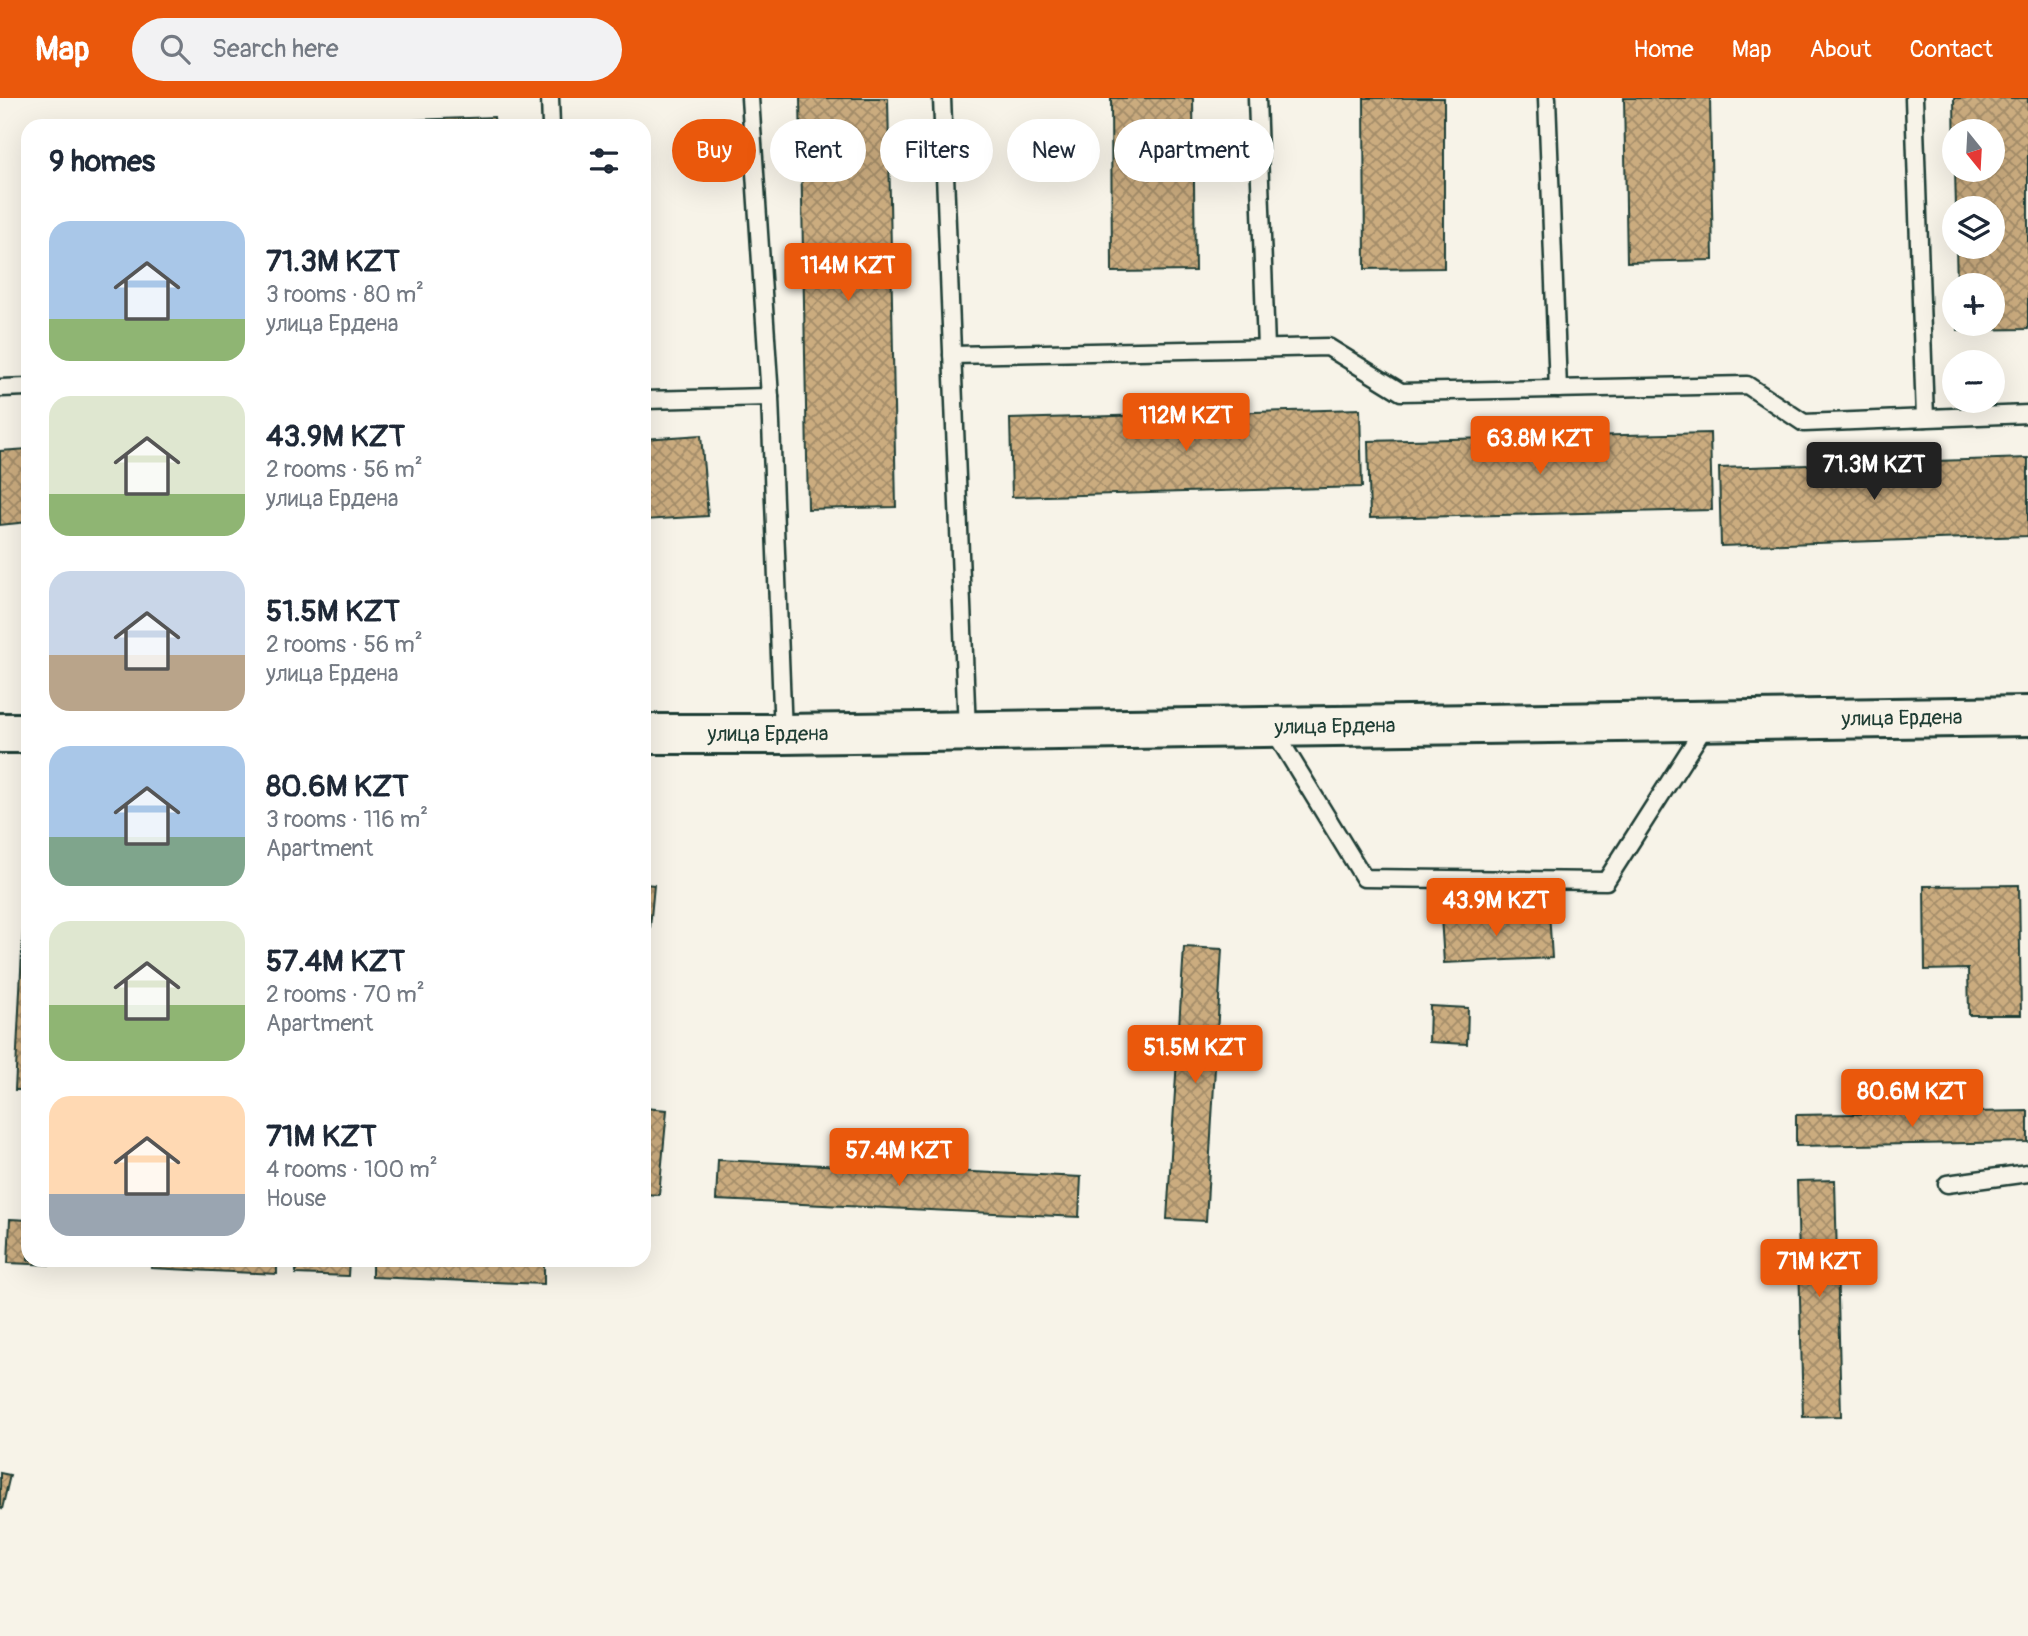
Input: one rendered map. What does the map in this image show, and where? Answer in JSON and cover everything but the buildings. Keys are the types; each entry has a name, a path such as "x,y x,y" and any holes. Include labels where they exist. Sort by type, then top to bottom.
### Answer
{"street":[{"name":"улица Ердена","path":"651,734 2028,716"},
{"path":"0,733 21,733"}],"lane":[{"path":"550,98 551,119"},
{"path":"750,98 770,397 783,734"},
{"path":"942,98 967,731"},
{"path":"1257,98 1266,348"},
{"path":"1547,98 1558,389"},
{"path":"1914,98 1925,418"},
{"path":"953,355 1328,347 1401,392 1747,385 1804,424 2028,414"},
{"path":"0,388 21,387"},
{"path":"651,400 770,397"},
{"path":"1272,727 1364,878 1606,881 1708,721"},
{"path":"1947,1184 2028,1173"}]}
